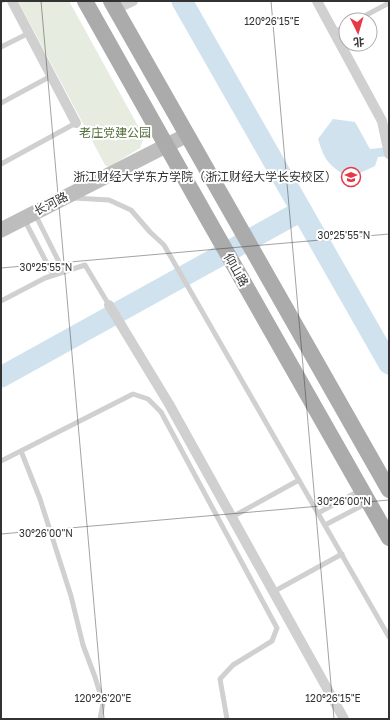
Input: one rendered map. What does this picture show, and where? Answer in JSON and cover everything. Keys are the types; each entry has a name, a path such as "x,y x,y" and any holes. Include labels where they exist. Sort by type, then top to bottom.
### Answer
{"main road":[{"name":"仰山路","path":"85,1 389,538"},
{"name":"仰山路","path":"122,3 186,135 389,490"}],"street":[{"path":"12,1 76,123"},
{"path":"317,1 382,120 389,154"},
{"name":"长河路","path":"1,230 186,135"},
{"path":"109,305 169,404 344,719"}],"lane":[{"path":"372,12 389,3"},
{"path":"334,32 338,30"},
{"path":"1,47 29,33"},
{"path":"1,103 51,76"},
{"path":"1,164 76,123"},
{"path":"65,197 109,200 131,210 150,232 164,245 389,637"},
{"path":"29,216 64,272"},
{"path":"29,216 53,275"},
{"path":"1,301 45,278 85,265 109,305"},
{"path":"1,461 133,394 148,399 161,412 276,628 272,641 233,665 220,679 227,719"},
{"path":"21,451 40,499 72,596 83,645 96,677 103,703 100,719"},
{"path":"232,517 299,480"},
{"path":"318,513 365,496"},
{"path":"325,525 365,496"},
{"path":"273,592 342,554"}],"green space":[{"name":"老庄党建公园","path":"18,1 69,1 144,137 140,148 109,167 105,165"}],"water":[{"path":"333,119 355,122 370,149 389,147 389,156 378,157 375,166 349,178 342,174 332,166 326,158 318,139"}],"waterway":[{"path":"182,1 389,364"},
{"path":"1,377 301,211"}],"place":[{"name":"浙江财经大学东方学院（浙江财经大学长安校区）","path":"351,177"}]}
